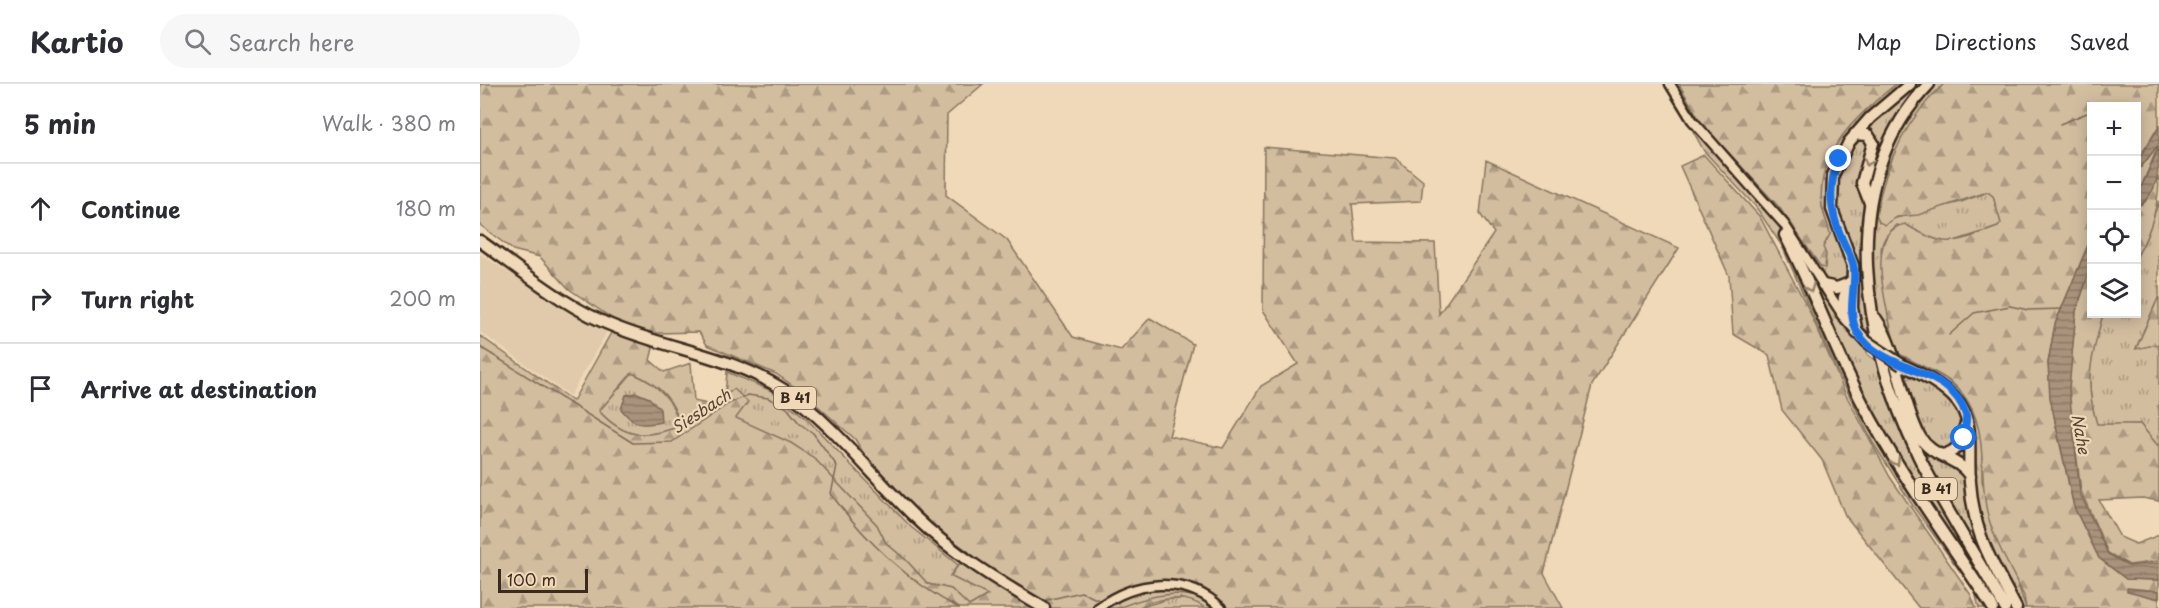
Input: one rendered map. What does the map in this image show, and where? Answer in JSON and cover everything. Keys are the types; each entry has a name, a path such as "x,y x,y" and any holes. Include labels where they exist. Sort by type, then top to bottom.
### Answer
{"main road":[{"path":"1857,333 1852,308 1853,263 1833,217 1831,192 1839,159 1855,134 1910,84"},
{"name":"B 41","path":"1929,84 1905,114 1889,143 1870,203 1867,246 1873,314 1884,366 1909,435 1946,508 2005,608"},
{"path":"1855,134 1868,135 1873,142 1862,183 1870,203"},
{"path":"1785,235 1849,376 1876,427 1906,479 1993,608"},
{"name":"B 41","path":"480,241 570,305 597,320 629,332 727,361 785,391 830,428 936,536 982,570 1044,608"},
{"path":"1823,285 1837,288 1852,280"},
{"path":"1852,280 1844,297 1842,314 1857,333 1902,365 1945,387 1960,403 1966,417 1971,444 1970,476 1973,507 1981,536 2016,608"},
{"path":"1873,314 1887,340 1901,388 1921,438 1932,450 1959,463 1970,476"},
{"path":"1942,455 1951,453 1960,445 1966,417"},
{"path":"1981,566 1999,608"}],"street":[{"path":"1670,84 1692,120 1771,208 1797,242 1842,314"},
{"path":"1771,208 1785,235"},
{"path":"1100,607 1121,593 1170,585 1197,590 1221,608"}],"shaded area":[{"path":"2159,127 2159,144 2141,167 2141,155"},
{"path":"2159,147 2158,173 2154,188 2141,204 2141,188"},
{"path":"2087,248 2087,279 2076,311 2069,389 2080,493 2108,554 2129,566 2159,563 2159,580 2126,579 2099,558 2074,507 2050,398 2048,363 2055,324"},
{"path":"480,254 557,303 608,330 570,396 480,332"},
{"path":"637,393 649,398 660,409 661,422 648,424 634,422 621,409 626,395"},
{"path":"2127,588 2159,591 2159,599 2127,591"}],"green space":[{"path":"480,84 983,84 947,115 946,195 1007,240 1073,337 1121,350 1150,318 1193,344 1169,436 1223,448 1261,386 1298,364 1263,310 1264,147 1395,158 1423,181 1421,201 1352,204 1356,242 1435,243 1439,314 1494,233 1480,214 1486,160 1679,248 1592,385 1544,573 1563,608 1205,608 1181,599 1163,599 1138,608 480,608 480,336 573,401 617,322 569,289 540,257 513,250 480,225","holes":["699,332 707,345 776,374 802,392 855,439 872,467 898,494 931,525 969,552 950,576 988,595 969,606 951,589 928,584 906,560 886,543 877,525 814,458 791,443 736,418 748,402 734,389 712,405 694,401 691,363 664,372 650,360 657,333","632,373 664,393 678,416 680,426 657,433 636,434 617,427 599,411"]},
{"path":"1679,84 1896,84 1867,109 1842,136 1825,169 1822,207 1830,234 1823,247 1826,254 1825,268 1821,267 1779,207 1702,124"},
{"path":"1896,84 1944,84 1921,110 1887,170 1877,207 1879,222 1961,202 1988,192 1993,196 2001,223 1998,227 1951,242 1937,242 1897,225 1884,240 1881,251 1888,315 1896,352 1865,329 1867,354 1880,364 1904,375 1901,355 1945,378 1962,393 1982,436 1982,481 2026,608 1979,608 1975,592 1913,506 1873,443 1837,371 1782,246 1756,207 1704,151 1693,131 1702,124 1779,207 1797,230 1823,247 1830,234 1822,207 1822,187 1825,169 1832,152 1854,122"},
{"path":"1944,84 2159,84 2159,127 2141,155 2141,102 2087,102 2087,248 2055,324 2048,363 2055,422 2074,507 2099,558 2126,579 2159,580 2159,608 2026,608 2024,596 1998,544 1987,512 1980,435 1971,407 1962,393 1948,380 1896,352 1885,301 1881,261 1884,244 1891,231 1905,224 1931,238 1950,241 1970,237 1998,227 2001,223 1993,196 1987,192 1918,215 1897,217 1885,225 1879,222 1876,215 1891,161 1908,127"},
{"path":"2159,144 2141,187 2141,167"},
{"path":"1704,155 1760,217 1808,308 1846,395 1890,477 1971,595 1976,608 1919,608 1845,515 1822,460 1782,410 1769,355 1733,334 1729,276 1680,166"},
{"path":"2159,177 2158,198 2153,218 2141,248 2141,204 2145,202"},
{"path":"2159,201 2159,296 2136,348 2159,344 2159,447 2140,424 2097,425 2090,382 2092,356 2102,318 2141,318 2141,248"},
{"path":"2087,279 2087,318 2102,318 2090,381 2090,394 2097,424 2140,424 2159,447 2159,501 2143,498 2099,500 2120,537 2136,544 2159,535 2159,561 2129,565 2108,553 2081,491 2068,389 2076,311"},
{"path":"2159,296 2159,344 2136,349"},
{"path":"727,372 772,391 807,419 911,527 958,565 950,576 988,595 969,606 951,589 928,584 906,560 886,543 877,525 814,458 735,418 734,389 725,396"},
{"path":"632,373 657,387 669,400 680,426 657,433 636,434 618,427 599,411"},
{"path":"1168,599 1194,599 1205,608 1138,608"}],"waterway":[{"path":"2126,102 2131,101"},
{"path":"2060,124 2087,113"},
{"path":"1949,335 1974,313 2010,306 2028,310 2062,309"},
{"name":"Siesbach","path":"480,347 633,443 672,442 728,404 748,395 768,398 787,408 800,424 813,433 837,466 831,494 844,511 905,573 940,598 959,608"},
{"name":"Siesbach","path":"1043,601 1081,592 1101,601"},
{"name":"Siesbach","path":"1118,608 1147,598 1168,595 1189,595 1199,598"},
{"name":"Siesbach","path":"1203,600 1211,608"}],"route":[{"path":"1839,159 1833,175 1831,201 1836,225 1854,266 1852,308 1857,333 1884,355 1931,378 1952,393 1960,403 1966,417 1964,438"}],"water label":[{"name":"Nahe","path":"2081,434"}]}
